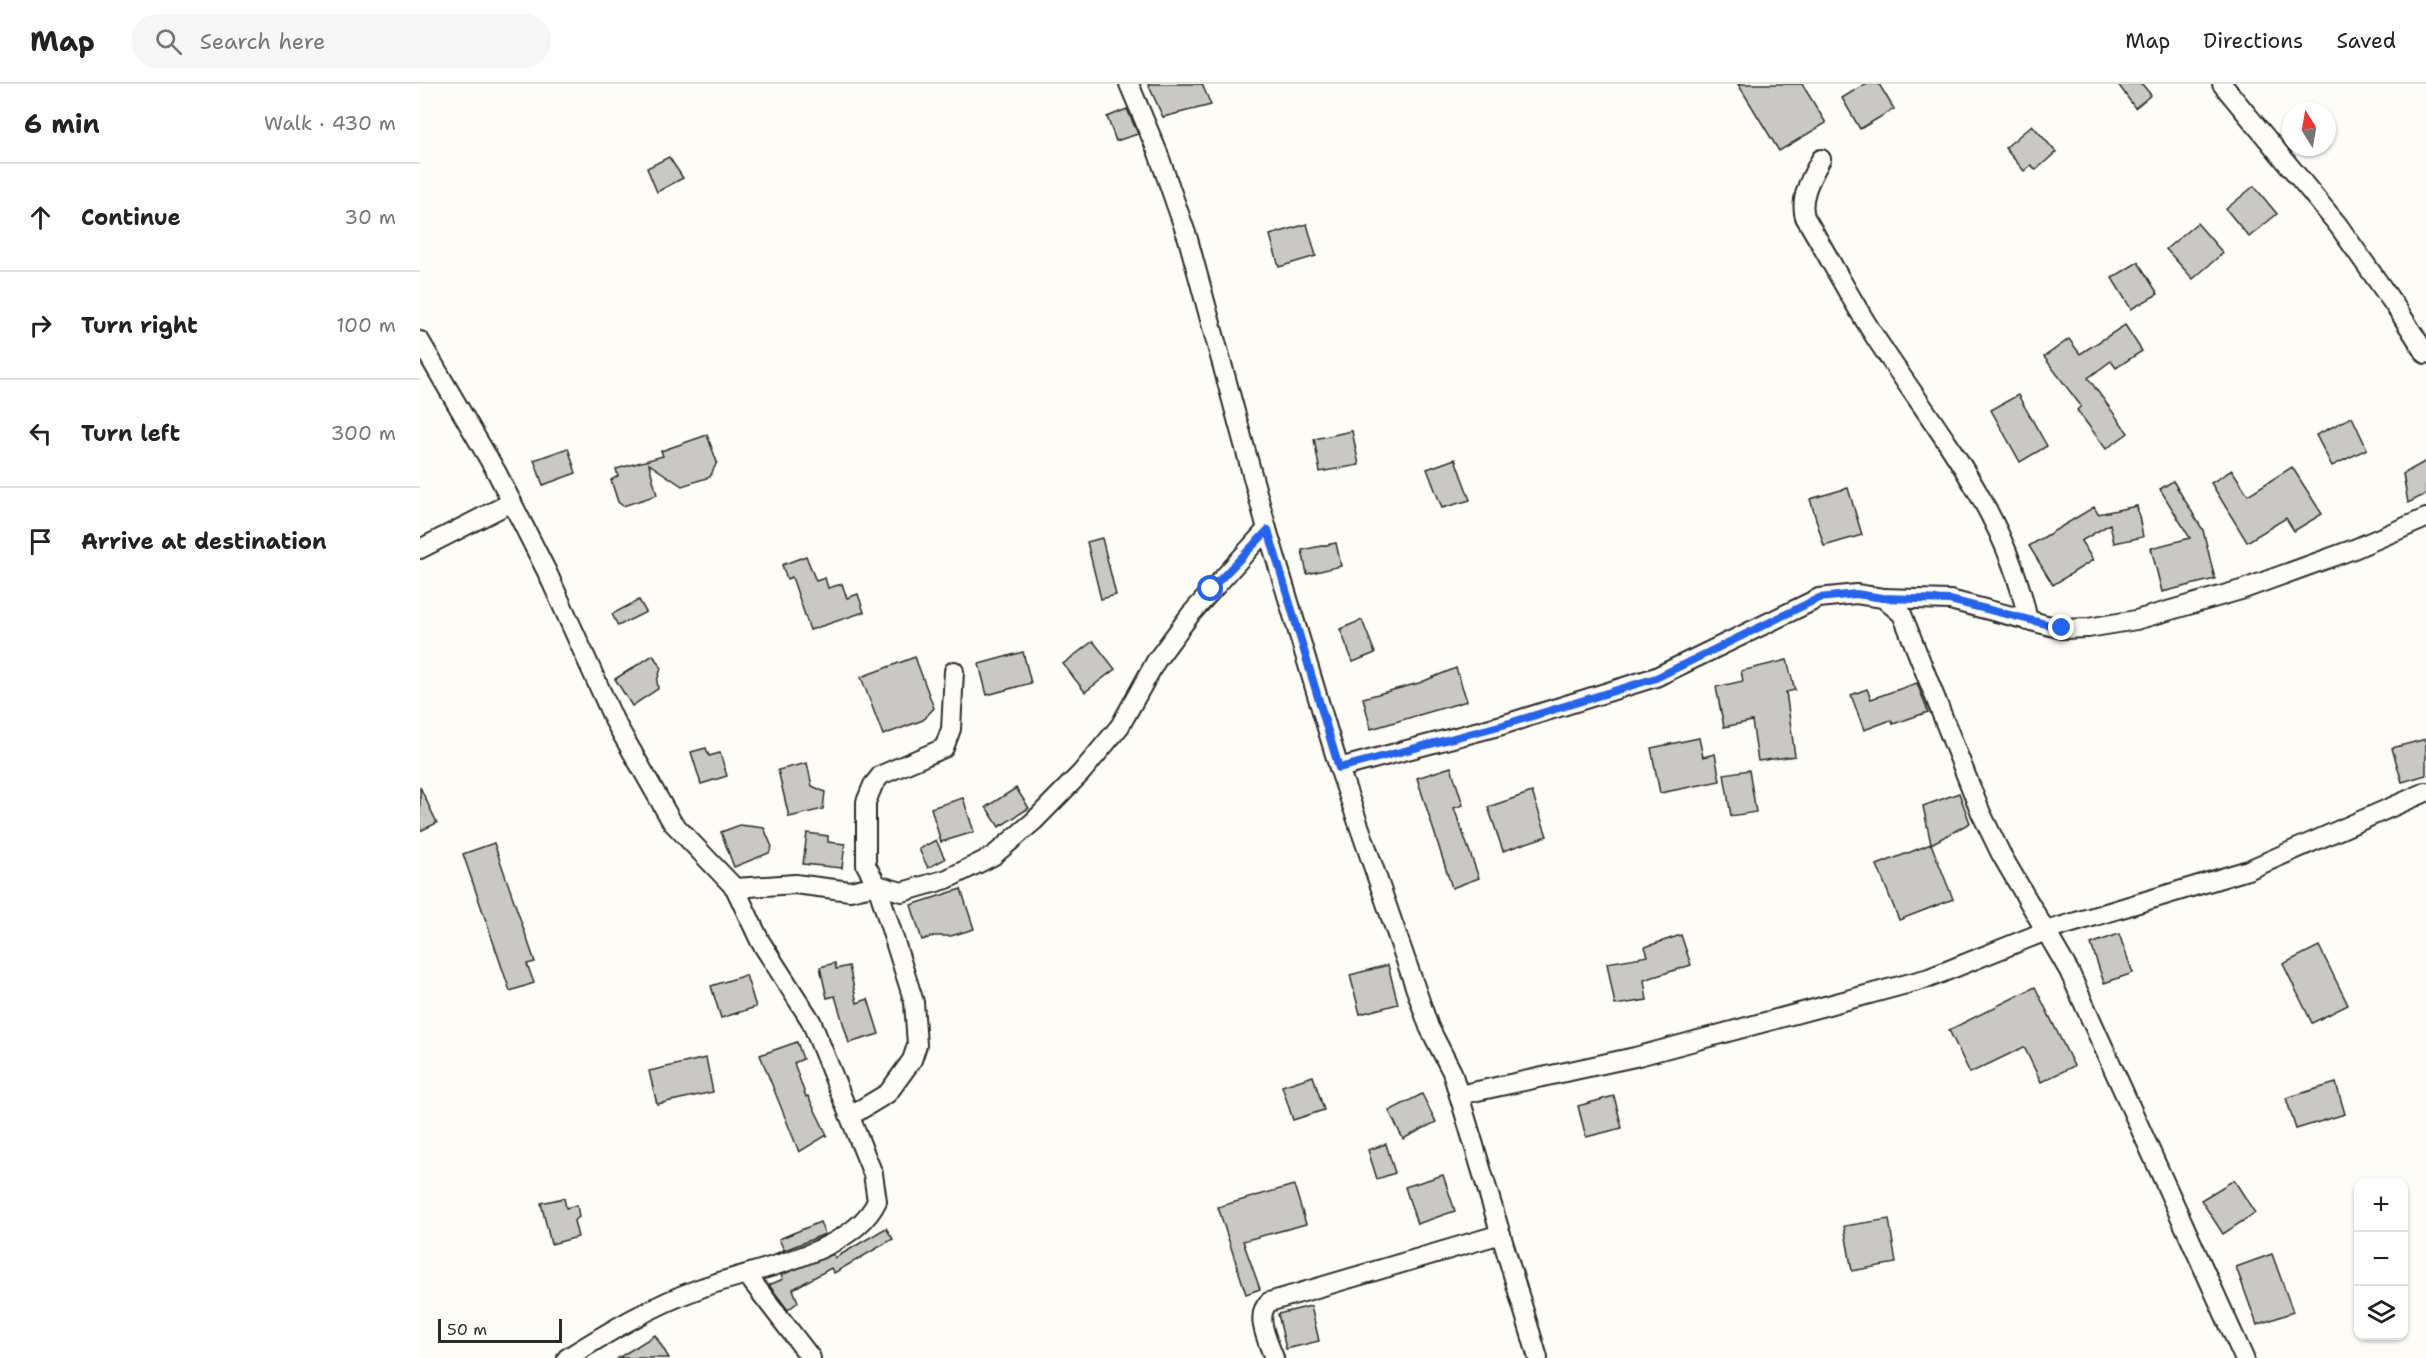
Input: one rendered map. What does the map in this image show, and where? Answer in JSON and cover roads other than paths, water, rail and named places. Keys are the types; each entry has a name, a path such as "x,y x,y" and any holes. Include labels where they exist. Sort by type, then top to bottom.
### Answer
{"street":[{"path":"1129,84 1158,153 1188,238 1268,530 1339,768 1429,1027 1452,1072 1538,1358"},
{"path":"2222,84 2338,225 2426,354"},
{"path":"1821,159 1805,196 1802,208 1805,217 1877,340 1950,446 1985,504 2022,589 2028,621"},
{"path":"420,341 512,502 615,720 672,822 735,888 760,941 811,1021 873,1174 877,1201 872,1212 853,1230 821,1248 747,1275 701,1288 624,1322 567,1358"},
{"path":"420,549 512,502"},
{"path":"1339,768 1503,725 1656,678 1819,598 1856,594 1883,598 1950,600 2062,628 2088,628 2136,620 2241,590 2354,549 2426,518"},
{"path":"735,888 795,884 850,891 877,885 902,892 947,879 993,856 1034,821 1082,773 1120,726 1156,661 1190,615 1268,530"},
{"path":"1883,598 1902,614 1981,813 2074,982 2244,1358"},
{"path":"850,1116 888,1093 912,1060 917,1045 914,1002 877,885 866,865 866,802 873,785 881,775 944,748 951,729 954,671"},
{"path":"1459,1095 1635,1057 1895,988 1953,970 1996,949 2046,931 2248,870 2426,792"},
{"path":"1274,1358 1261,1318 1262,1311 1269,1302 1501,1234"},
{"path":"747,1275 811,1358"}]}
